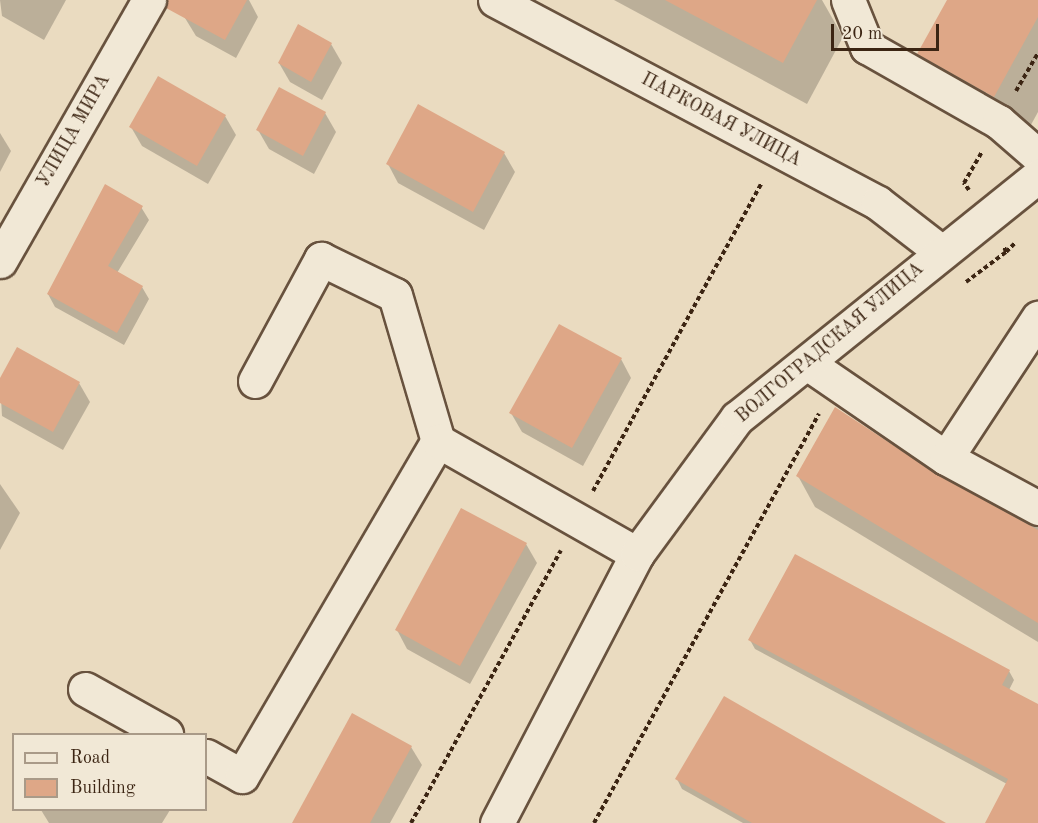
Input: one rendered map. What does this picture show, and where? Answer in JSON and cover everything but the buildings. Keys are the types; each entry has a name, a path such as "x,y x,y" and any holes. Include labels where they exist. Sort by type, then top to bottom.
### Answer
{"street":[{"name":"УЛИЦА МИРА","path":"5,240 149,0"},
{"name":"ПАРКОВАЯ УЛИЦА","path":"495,0 878,203 940,250"},
{"path":"848,0 867,47 999,122 1038,156"},
{"name":"ВОЛГОГРАДСКАЯ УЛИЦА","path":"497,823 638,554 737,418 807,363 940,250 987,217 1038,176"},
{"path":"255,381 321,259 395,295 438,441 638,554"},
{"path":"946,458 1038,318"},
{"path":"807,363 837,381 946,458 1038,508"},
{"path":"207,757 242,776 438,441"},
{"path":"85,689 162,733"}],"path":[{"path":"959,288 1006,252 987,217 964,183 1038,53"},
{"path":"411,823 763,181 772,186"},
{"path":"594,823 837,381"}]}
